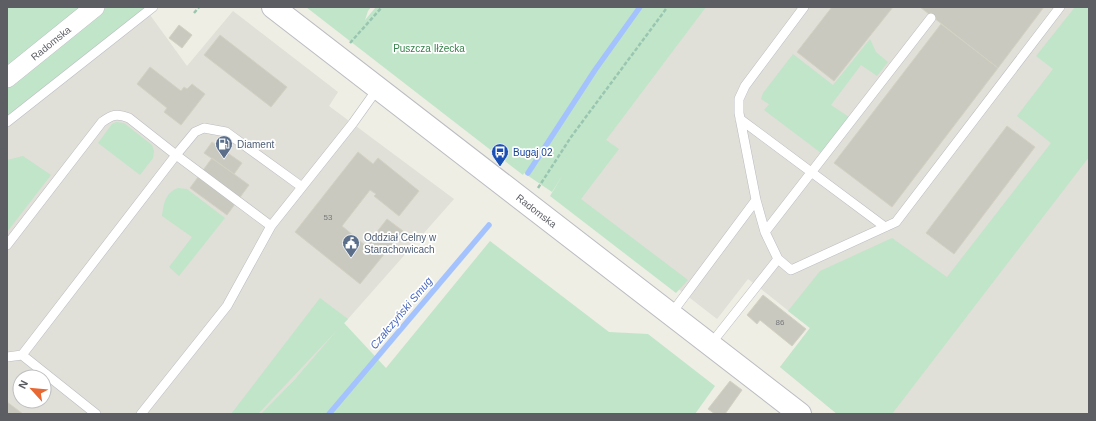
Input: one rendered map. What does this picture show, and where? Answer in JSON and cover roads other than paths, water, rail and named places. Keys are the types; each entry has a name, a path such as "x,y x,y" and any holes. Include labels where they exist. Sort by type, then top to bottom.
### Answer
{"street":[{"name":"Radomska","path":"7,78 95,7"},
{"name":"Radomska","path":"273,7 800,414"}],"lane":[{"path":"7,122 153,7"},
{"path":"804,7 745,86 739,99 740,119 756,200 765,232 778,259 791,270 896,222 1060,7"},
{"path":"765,232 931,18"},
{"path":"141,414 228,306 271,226 353,123 378,88"},
{"path":"7,245 102,122 111,116 120,115 129,118 271,226"},
{"path":"740,119 885,227"},
{"path":"22,356 195,132 204,128 226,132 302,187"},
{"path":"671,314 756,200"},
{"path":"710,345 778,259"},
{"path":"7,357 22,356 96,414"}],"waterway":[{"name":"Czałczyński Smug","path":"528,173 595,70 640,7"},
{"name":"Czałczyński Smug","path":"329,414 489,225"}],"place":[{"name":"Diament","path":"224,159"},
{"name":"Bugaj 02","path":"500,167"},
{"name":"Oddział Celny w Starachowicach","path":"351,258"}],"park label":[{"name":"Puszcza Iłżecka","path":"429,48"}]}
